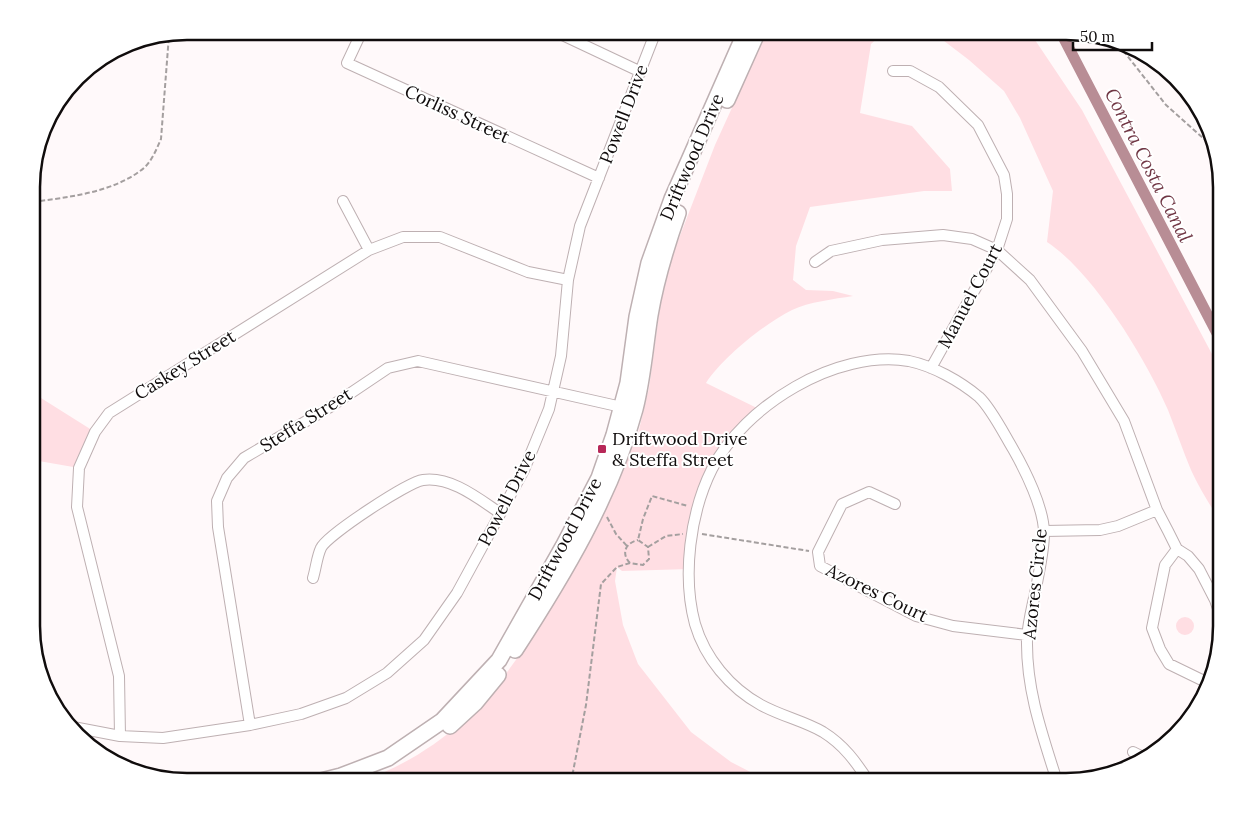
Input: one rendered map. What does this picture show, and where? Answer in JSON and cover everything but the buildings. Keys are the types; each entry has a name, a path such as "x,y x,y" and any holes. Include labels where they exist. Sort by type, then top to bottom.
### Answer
{"street":[{"name":"Corliss Street","path":"358,40 347,63 599,178"},
{"path":"573,40 640,72"},
{"name":"Powell Drive","path":"82,729 120,736 163,738 250,725 301,714 346,698 387,673 424,640 457,593 524,470 554,391 561,356 561,336 568,280 580,226 652,40"},
{"name":"Driftwood Drive","path":"372,773 420,748 447,728 475,703 505,666 538,615 569,562 599,503 624,448 628,408 628,383 637,317 649,263 672,199 742,40"},
{"name":"Driftwood Drive","path":"349,773 388,758 442,721 499,660 564,545 599,478 614,436 628,408 661,261 683,198 754,40"},
{"name":"Manuel Court","path":"893,71 910,71 939,87 978,125 1004,175 1007,194 1007,219 997,250 931,368"},
{"path":"343,201 369,250"},
{"path":"816,262 831,251 882,240 943,235 972,239 997,250 1030,280 1082,350 1124,421 1157,510 1178,549 1188,556 1199,569 1213,596"},
{"name":"Caskey Street","path":"120,736 119,676 77,507 79,468 94,432 109,413 369,250 403,237 440,238 528,272 568,280"},
{"name":"Steffa Street","path":"250,725 218,527 217,501 227,478 244,458 330,407 388,368 418,361 628,408"},
{"name":"Azores Circle","path":"863,773 854,758 823,732 760,705 726,680 710,656 695,624 690,589 692,532 697,509 712,469 745,424 783,393 808,380 837,368 870,361 908,361 931,368 961,384 981,399 1014,451 1039,505 1044,531 1027,635 1028,681 1040,730 1054,773"},
{"path":"313,578 321,546 401,489 423,480 444,482 471,494 500,513"},
{"name":"Azores Court","path":"895,504 869,492 842,504 818,552 820,566 916,616 953,626 1027,635"},
{"path":"1044,531 1076,532 1100,530 1118,526 1157,510"},
{"path":"1178,549 1165,565 1152,628 1160,649 1169,664 1202,680"},
{"path":"1133,752 1138,754"}],"path":[{"path":"40,201 77,196 114,185 141,170 154,154 161,138 169,41"},
{"path":"1124,51 1166,105 1206,141"},
{"path":"627,546 638,540 643,519 652,496 697,509"},
{"path":"599,503 616,534 627,546"},
{"path":"648,547 666,536 692,532 818,552"},
{"path":"627,546 625,557 630,563 638,566 646,562 650,555 648,547 638,540"},
{"path":"573,773 586,705 601,584 617,567 630,563"}],"shaded area":[{"path":"763,40 875,40 871,44 860,113 912,126 950,169 952,191 924,191 810,207 796,246 793,280 806,290 833,291 853,296 806,305 781,316 757,332 733,352 706,383 761,410 712,469 697,509 690,569 622,571 617,567 615,581 623,625 638,664 691,732 731,762 752,773 381,773 399,765 432,745 461,722 487,696 511,667 532,636 599,517 621,474 635,434 638,434 649,388 660,307 671,259 715,145"},
{"path":"943,40 1035,40 1082,110 1213,356 1213,510 1194,477 1158,389 1132,342 1100,295 1065,256 1047,242 1053,191 1020,118 1004,91"},
{"path":"40,397 95,432 79,468 40,461"},
{"path":"1185,617 1191,620 1194,626 1191,632 1185,635 1179,632 1176,626 1179,620"}],"waterway":[{"name":"Contra Costa Canal","path":"1065,40 1213,326"}],"place":[{"name":"Driftwood Drive & Steffa Street","path":"602,449"}]}
